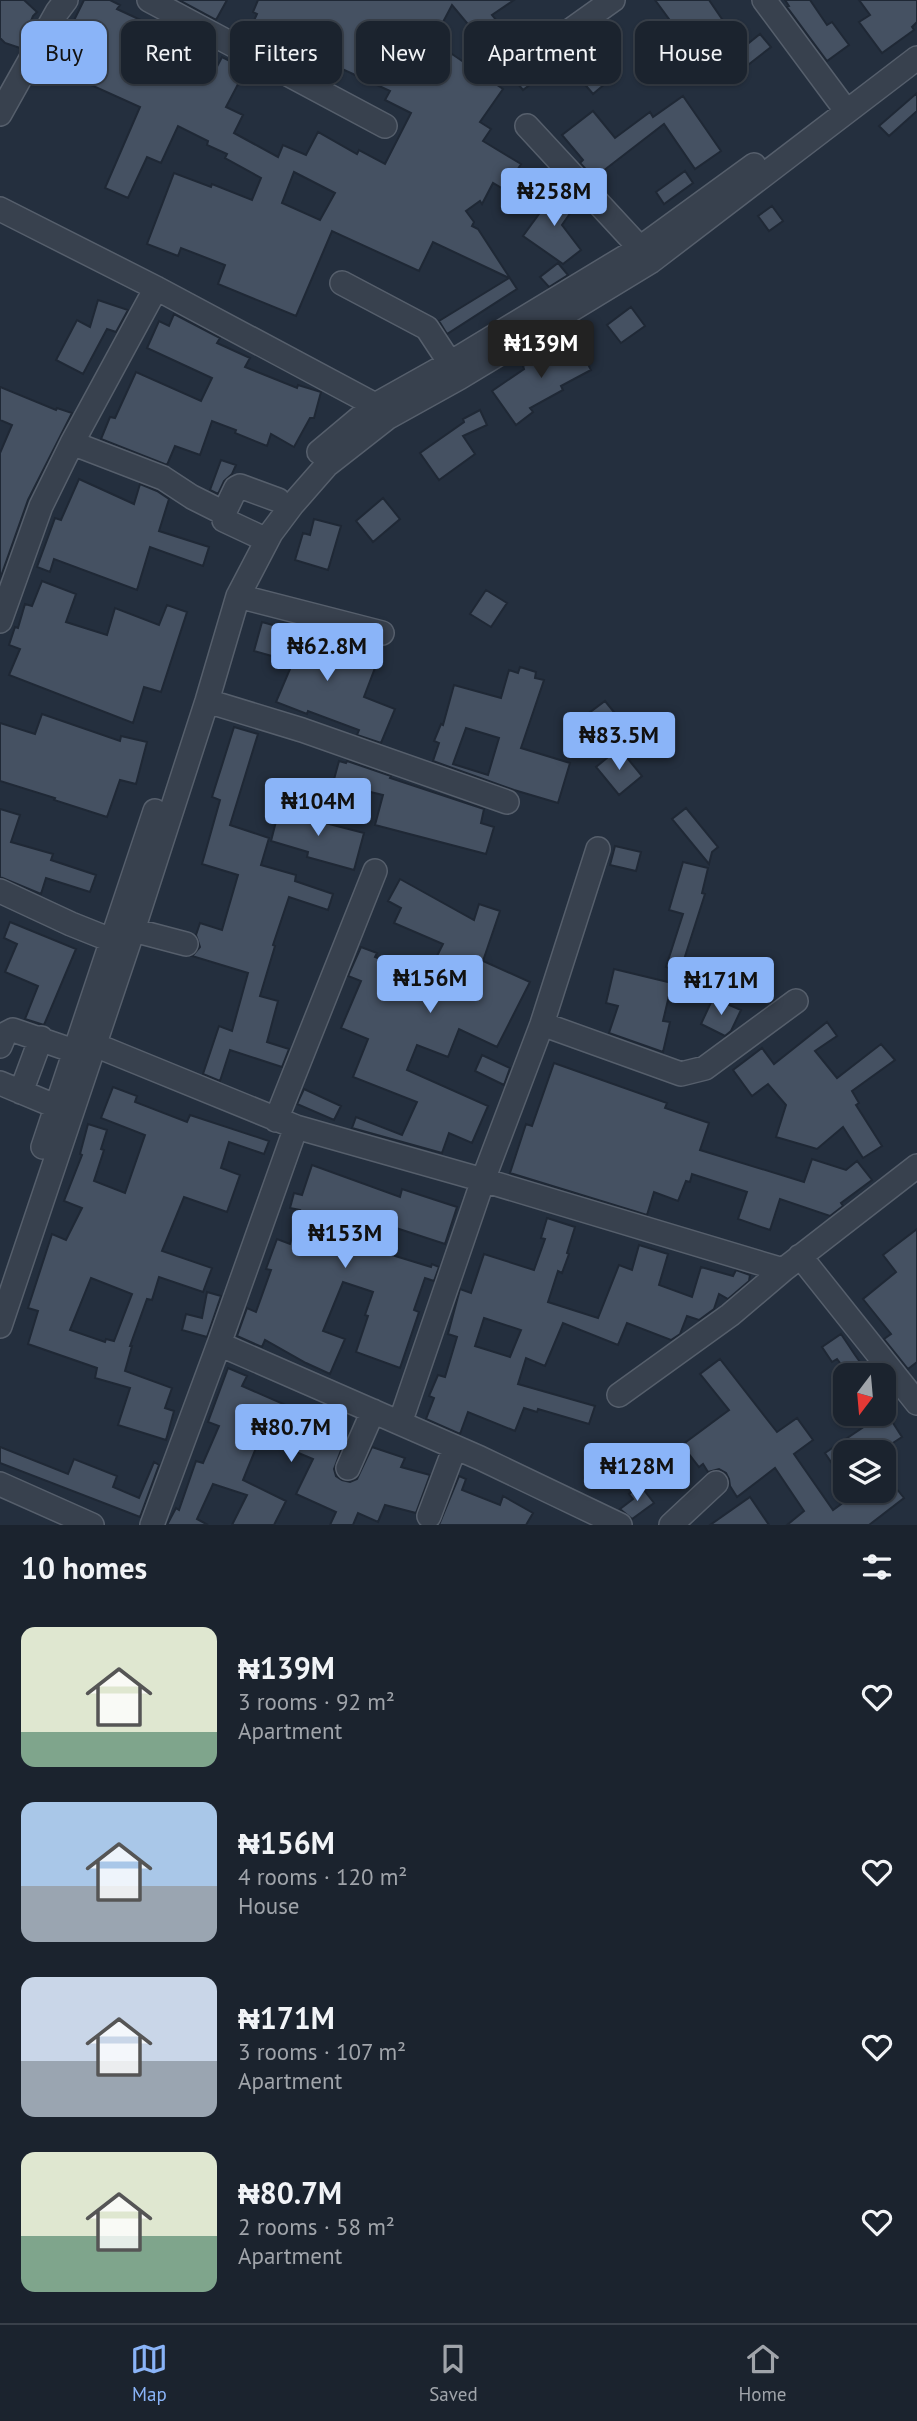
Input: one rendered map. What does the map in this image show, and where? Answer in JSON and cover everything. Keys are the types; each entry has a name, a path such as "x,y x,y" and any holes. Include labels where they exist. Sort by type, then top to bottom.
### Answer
{"street":[{"path":"149,0 385,126"},
{"path":"584,21 613,0"},
{"path":"764,0 839,101"},
{"path":"0,114 56,4"},
{"path":"0,1326 84,1048 111,940 227,593 256,535 278,500 316,454 375,405 450,363 639,248 839,101 917,40"},
{"path":"0,1283 55,1106 84,1048 132,930 207,701 238,596 271,533 327,465 387,418 459,378 650,262 917,58"},
{"path":"527,126 639,248"},
{"path":"0,209 156,288 375,405"},
{"path":"342,283 427,328 450,363"},
{"path":"0,621 41,506 156,288"},
{"path":"72,443 163,478 224,513"},
{"path":"256,535 225,522 224,513 237,486 278,500"},
{"path":"238,596 382,633"},
{"path":"207,701 302,730 507,802"},
{"path":"400,1423 483,1180 542,1024 598,849"},
{"path":"152,1525 219,1344 286,1123 376,871"},
{"path":"0,891 33,908 111,940"},
{"path":"132,930 186,944"},
{"path":"542,1024 681,1074 705,1068 796,1001"},
{"path":"0,1046 9,1030 84,1048 286,1123 483,1180 792,1263 917,1403"},
{"path":"41,1038 10,1088 55,1106"},
{"path":"619,1395 730,1315 917,1166"},
{"path":"219,1344 455,1447 620,1525"},
{"path":"348,1468 373,1411"},
{"path":"429,1516 455,1447"},
{"path":"671,1525 716,1483"},
{"path":"0,1484 92,1525"}],"building":[{"path":"0,0 24,0 37,12 31,21 21,21 20,48 5,43 0,38"},
{"path":"84,0 110,0 120,5 117,9 143,21 121,21 121,84 216,84 216,68 222,57 230,61 230,84 238,84 226,107 243,115 234,133 278,157 283,145 306,155 318,132 357,154 359,150 385,164 411,113 385,100 390,91 375,84 450,84 450,53 464,62 464,84 496,84 503,89 480,122 491,129 483,141 521,164 505,190 493,183 482,204 480,201 466,211 474,222 472,226 478,229 517,289 447,334 439,321 509,278 433,242 419,271 332,231 296,316 218,284 225,265 181,248 178,256 147,244 174,173 252,200 261,178 225,158 227,154 207,145 208,141 178,126 161,163 147,157 128,198 105,188 140,107 89,84 107,84 107,21 74,21","holes":["294,172 335,193 320,220 282,203"]},
{"path":"179,0 227,0 216,20"},
{"path":"258,0 514,0 492,15 497,21 465,21 452,5 444,21 356,21 356,75 342,69 342,21 254,21 257,14 253,12"},
{"path":"655,0 709,0 723,21 670,21"},
{"path":"785,0 810,0 827,25 832,22 849,45 827,61 787,7 789,6"},
{"path":"859,0 917,0 917,22 912,27 914,30 882,53 859,22 870,15"},
{"path":"760,34 771,47 747,66 747,44"},
{"path":"518,84 531,84 523,90"},
{"path":"585,84 605,84 593,94"},
{"path":"917,93 917,111 889,136 879,126"},
{"path":"683,96 721,151 695,169 664,124 594,178 580,163 583,160 562,135 593,111 615,138 650,112 653,117"},
{"path":"685,171 693,183 664,204 656,192"},
{"path":"558,188 578,202 562,225 581,250 563,264 523,236"},
{"path":"772,206 783,221 769,231 758,216"},
{"path":"558,263 568,275 549,287 540,277"},
{"path":"98,300 128,310 116,332 107,329 83,374 56,360 77,320 90,327"},
{"path":"631,307 645,326 621,343 607,325"},
{"path":"174,314 220,338 217,343 250,358 245,367 297,388 298,385 321,392 314,418 310,418 294,447 271,434 267,446 212,421 200,455 175,446 167,465 101,439 110,417 115,418 136,372 201,401 212,378 147,348 159,321 169,326"},
{"path":"574,338 591,370 561,386 563,390 530,408 533,412 516,425 492,391 524,369 523,366"},
{"path":"0,387 56,410 57,408 72,413 28,500 0,579 0,453 12,425 0,420"},
{"path":"480,410 487,425 463,436 475,454 439,480 420,453 464,422 463,419"},
{"path":"221,460 236,465 218,494 210,490"},
{"path":"79,479 134,504 140,484 169,499 159,531 209,547 203,566 150,547 137,590 54,559 50,572 37,567 55,518 61,520"},
{"path":"383,498 400,519 373,542 356,521"},
{"path":"314,519 341,526 328,570 295,560 303,533 310,535"},
{"path":"42,581 76,594 66,622 107,635 115,608 159,625 167,605 187,612 161,692 144,687 133,723 9,675 20,649 9,645 15,627 18,628 25,604 32,606"},
{"path":"486,590 507,603 491,627 470,614"},
{"path":"262,622 298,632 296,639 346,660 350,649 378,660 364,697 395,709 381,743 357,735 359,730 276,702 293,662 254,651"},
{"path":"520,667 536,672 535,678 544,680 521,748 570,763 558,803 433,761 439,743 434,741 441,724 443,725 454,685 501,698 509,670 518,673","holes":["466,728 499,738 488,775 453,764"]},
{"path":"605,701 622,722 604,738 585,716"},
{"path":"42,714 120,741 121,736 147,742 136,784 120,780 107,817 0,781 0,723 35,734"},
{"path":"234,727 258,734 230,825 269,838 261,865 296,875 295,881 333,894 328,910 289,897 273,945 275,946 260,996 278,1001 267,1042 289,1049 282,1067 230,1050 220,1081 203,1074 219,1026 232,1031 248,973 192,956 200,947 196,935 200,923 222,930 238,875 202,864 220,800 212,797"},
{"path":"619,748 642,776 619,795 596,767"},
{"path":"339,761 347,761 484,809 481,823 494,827 486,854 375,825 383,795 333,783"},
{"path":"280,806 308,813 306,818 364,833 354,870 307,857 308,852 271,841"},
{"path":"686,808 718,847 712,852 709,864 672,819"},
{"path":"0,809 20,815 11,842 53,854 51,860 96,875 90,892 46,878 41,894 0,877"},
{"path":"615,846 641,852 636,871 610,865"},
{"path":"683,862 708,868 702,893 705,894 680,972 666,967 683,914 669,910"},
{"path":"400,879 474,920 479,904 500,911 483,961 530,982 497,1047 459,1029 448,1057 417,1045 407,1070 488,1106 472,1143 449,1133 442,1153 352,1128 356,1117 402,1135 417,1102 353,1077 368,1039 341,1028 361,981 348,976 361,947 377,953 375,957 426,978 443,944 394,923 401,908 388,901"},
{"path":"10,922 76,949 44,1025 25,1019 38,986 5,972 17,944 4,938"},
{"path":"614,969 672,983 663,1021 670,1022 663,1052 609,1033 618,1006 606,1003"},
{"path":"713,998 741,1010 731,1031 725,1036 701,1024"},
{"path":"827,1022 837,1036 815,1051 837,1078 881,1044 895,1060 852,1091 859,1103 856,1105 882,1146 863,1158 843,1127 817,1149 776,1137 786,1105 768,1084 752,1096 733,1070 762,1048 774,1064"},
{"path":"482,1055 510,1068 504,1085 475,1071"},
{"path":"554,1063 667,1103 665,1108 709,1123 700,1150 804,1182 812,1159 846,1170 857,1161 872,1180 841,1203 843,1206 830,1216 780,1199 770,1230 738,1219 747,1192 692,1174 690,1182 686,1181 678,1201 654,1192 647,1215 510,1173 526,1124 532,1126"},
{"path":"113,1087 137,1096 135,1102 187,1122 190,1115 269,1141 264,1154 229,1142 221,1168 240,1175 227,1212 184,1197 162,1251 212,1268 203,1292 159,1277 152,1300 147,1299 130,1346 125,1371 172,1388 165,1408 174,1411 166,1440 118,1425 130,1388 95,1378 97,1368 28,1344 38,1311 28,1308 52,1234 66,1240 82,1208 64,1201 82,1155 80,1154 88,1124 107,1130 94,1181 125,1193 145,1135 101,1118","holes":["91,1278 132,1294 114,1341 106,1339 105,1342 70,1330"]},
{"path":"304,1089 341,1106 334,1120 297,1104"},
{"path":"312,1165 400,1197 402,1189 457,1207 445,1244 387,1225 379,1251 439,1267 434,1281 425,1278 414,1310 419,1312 400,1368 356,1352 373,1292 343,1282 323,1331 345,1339 330,1374 265,1340 262,1347 237,1336 247,1308 256,1312 271,1270 266,1269 277,1239 290,1244 300,1210 290,1208 294,1193 302,1195"},
{"path":"547,1218 575,1227 567,1253 569,1254 562,1273 558,1271 548,1302 598,1318 619,1265 632,1270 639,1245 668,1254 659,1285 692,1297 701,1267 733,1276 736,1270 750,1275 749,1281 728,1299 719,1294 714,1309 699,1320 687,1316 680,1334 671,1340 627,1323 618,1345 563,1323 545,1366 526,1358 518,1384 595,1406 589,1424 538,1409 537,1412 524,1408 515,1431 468,1412 460,1434 426,1419 434,1398 429,1396 438,1375 445,1377 457,1337 448,1334 460,1289 471,1293 484,1254 534,1270 545,1239 541,1238","holes":["484,1318 521,1330 510,1357 475,1346"]},
{"path":"917,1229 917,1362 908,1369 884,1339 891,1334 863,1299 896,1272 883,1255"},
{"path":"207,1292 221,1296 207,1337 182,1330 186,1314 202,1318"},
{"path":"841,1334 861,1363 840,1363 837,1359 832,1362 822,1347"},
{"path":"720,1359 777,1432 797,1418 813,1440 794,1454 833,1510 843,1503 896,1503 896,1488 904,1498 869,1525 787,1525 804,1511 775,1468 737,1497 726,1473 719,1469 708,1472 703,1464 699,1467 682,1445 729,1410 700,1374"},
{"path":"228,1368 247,1376 242,1386 304,1413 346,1437 334,1469 336,1476 342,1480 350,1482 357,1479 372,1447 405,1458 401,1467 430,1475 416,1513 385,1505 378,1522 358,1513 353,1525 330,1525 336,1512 296,1494 313,1459 263,1438 243,1480 286,1501 274,1525 232,1525 247,1495 213,1484 197,1519 208,1525 167,1525 176,1508 179,1510 196,1461 203,1463 219,1426 208,1422"},
{"path":"865,1426 895,1426 902,1437 896,1441 844,1440"},
{"path":"0,1447 68,1474 74,1459 117,1476 113,1487 139,1498 154,1462 159,1465 140,1517 0,1463"},
{"path":"833,1448 833,1465 825,1453"},
{"path":"592,1455 615,1466 604,1488 584,1478"},
{"path":"459,1476 466,1479 462,1490 500,1505 503,1496 533,1513 526,1525 439,1525"},
{"path":"640,1485 654,1503 632,1519 620,1509 633,1499 629,1494"},
{"path":"750,1497 769,1525 710,1525"}]}
